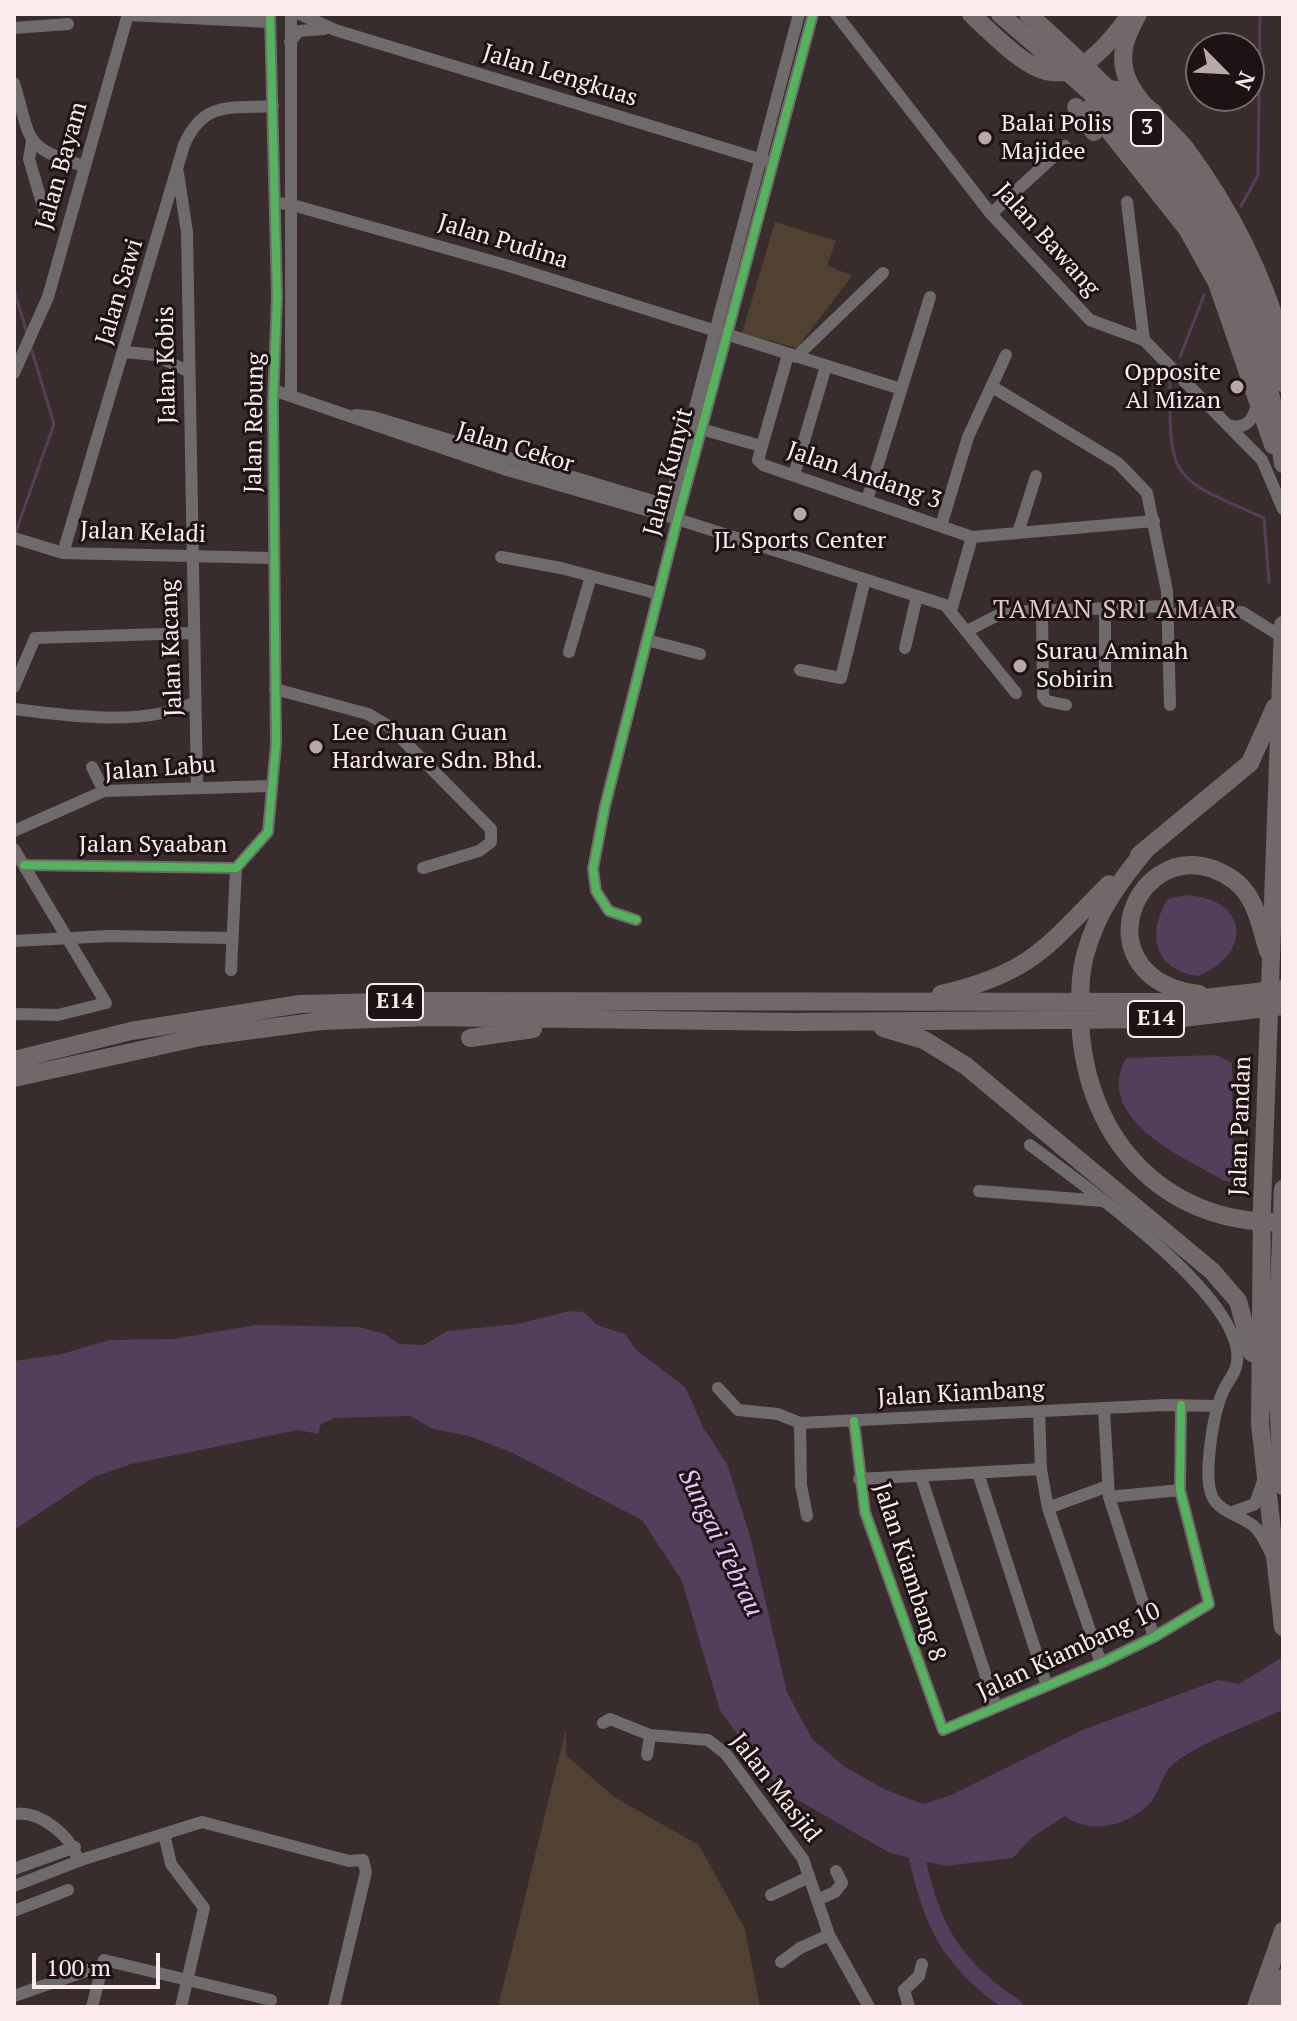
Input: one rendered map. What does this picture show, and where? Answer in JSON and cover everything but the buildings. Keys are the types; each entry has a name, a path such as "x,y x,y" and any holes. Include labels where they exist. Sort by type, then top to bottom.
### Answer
{"highway":[{"path":"971,14 1015,57 1034,67 1063,71 1083,68 1104,51 1131,14"},
{"name":"3","path":"1000,14 1132,134 1232,268 1267,374 1283,464"},
{"name":"3","path":"1028,14 1097,76 1173,157 1232,268 1283,383"},
{"path":"998,40 1033,56 1050,57 1058,41 1041,14"},
{"path":"1097,43 1116,14"},
{"path":"1138,14 1126,37 1125,71 1131,88 1185,148 1222,201 1251,258 1283,346"},
{"path":"1154,113 1120,88 1100,92 1091,108 1187,229 1217,283 1283,476"},
{"path":"1076,107 1182,240 1226,311"},
{"name":"Jalan Pandan","path":"1273,628 1281,746 1262,1206 1260,1424 1283,1626"},
{"path":"915,1001 975,986 1028,962 1047,948 1147,848 1250,763 1279,696"},
{"path":"1147,848 1108,899 1086,951 1080,985 1084,1065 1105,1122 1140,1169 1169,1193 1201,1211 1235,1218 1283,1222"},
{"path":"1273,965 1254,908 1242,887 1204,866 1177,867 1153,880 1135,904 1129,930 1133,954 1146,973 1167,987 1229,997 1283,989"},
{"name":"E14","path":"14,1078 129,1050 298,1023 428,1017 854,1022 1229,997"},
{"name":"E14","path":"14,1060 131,1031 300,1004 915,1001 1174,1019 1283,1006"},
{"path":"470,1038 591,1021"},
{"path":"854,1022 924,1040 966,1066 1212,1271 1238,1301 1249,1332 1260,1424"},
{"name":"Jalan Pandan","path":"1283,1189 1277,1402 1283,1486"},
{"path":"1256,2007 1283,1931"},
{"path":"1272,2007 1283,1978"}],"street":[{"path":"128,14 270,18"},
{"name":"Jalan Bayam","path":"17,363 42,308 128,14"},
{"name":"Jalan Rebung","path":"268,832 276,744 274,398 291,14"},
{"name":"Jalan Lengkuas","path":"300,14 335,30 766,162"},
{"name":"Jalan Kunyit","path":"675,511 673,489 720,333 766,162 799,14"},
{"name":"Jalan Kunyit","path":"766,162 813,14"},
{"name":"Jalan Bawang","path":"836,14 991,214 1090,320 1144,340 1262,460 1283,509"},
{"name":"Jalan Rebung","path":"270,18 291,396 274,398"},
{"path":"14,28 68,24"},
{"name":"Jalan Lengkuas","path":"290,42 299,31 335,30"},
{"path":"14,83 32,141 42,152 84,166"},
{"name":"Jalan Sawi","path":"63,553 184,145 193,124 204,115 219,110 273,106"},
{"path":"32,141 29,159 44,210"},
{"path":"991,214 1065,146"},
{"name":"Jalan Kobis","path":"178,173 187,232 191,557"},
{"path":"1127,202 1144,340"},
{"name":"Jalan Pudina","path":"282,204 509,266 901,389"},
{"path":"792,356 883,273"},
{"path":"867,500 930,297"},
{"name":"Jalan Kunyit","path":"636,920 620,917 603,904 596,891 593,869 605,806 659,594 675,511 701,429 720,333"},
{"path":"125,352 155,355 189,372"},
{"path":"941,526 968,437 1006,355"},
{"name":"Jalan Andang 3","path":"792,356 761,446 758,460 763,465 972,537 1154,521"},
{"path":"794,475 826,366"},
{"path":"991,386 1118,463 1147,493 1168,610 1170,705"},
{"name":"Jalan Cekor","path":"291,396 507,470 675,511"},
{"path":"1225,423 1245,426 1253,417 1258,401"},
{"name":"Jalan Cekor","path":"341,413 373,417 651,501 945,605 1016,693"},
{"path":"701,429 761,446"},
{"path":"1018,533 1036,476"},
{"path":"651,501 662,498 673,489"},
{"path":"951,611 972,537"},
{"name":"Jalan Keladi","path":"14,538 63,553 273,558"},
{"name":"Jalan Kacang","path":"191,557 197,786"},
{"path":"501,557 659,594"},
{"path":"569,652 591,576"},
{"path":"800,670 841,678 865,579"},
{"path":"905,648 917,596"},
{"path":"1105,607 1105,683"},
{"path":"967,631 997,614 1105,607 1242,612 1273,628"},
{"path":"1042,610 1043,696 1047,701 1066,705"},
{"path":"14,687 35,638 192,633"},
{"path":"647,640 700,654"},
{"path":"275,689 368,714 390,727 491,829 491,842 479,851 423,868"},
{"path":"14,709 69,717 167,714 195,702"},
{"path":"92,767 104,791"},
{"name":"Jalan Labu","path":"14,831 104,791 270,786"},
{"name":"Jalan Syaaban","path":"24,865 236,868 268,832"},
{"path":"14,849 106,1003 58,1015 14,1014"},
{"path":"231,970 236,868"},
{"path":"14,941 68,941 110,936 233,938"},
{"path":"1030,1145 1176,1262 1219,1310 1231,1332 1236,1367 1218,1406 1208,1481 1215,1501 1255,1527 1274,1559"},
{"path":"979,1191 1103,1201"},
{"name":"Jalan Kiambang","path":"718,1388 738,1410 778,1414 800,1423 1181,1405 1218,1406"},
{"path":"1048,1508 1108,1492 1180,1490 1181,1405"},
{"path":"1104,1410 1108,1492 1154,1637"},
{"path":"1039,1412 1041,1469 1048,1508 1101,1663"},
{"name":"Jalan Kiambang 8","path":"854,1421 859,1479 883,1565 943,1730"},
{"path":"800,1423 801,1485 807,1516"},
{"path":"859,1479 1041,1469"},
{"path":"978,1473 1047,1686"},
{"path":"1233,1512 1255,1504 1264,1473"},
{"path":"921,1477 996,1707"},
{"name":"Jalan Kiambang 10","path":"943,1730 1101,1663 1154,1637 1209,1604 1180,1490"},
{"name":"Jalan Masjid","path":"603,1723 610,1719 650,1735 673,1735 717,1744 803,1859 829,1935 867,2006"},
{"path":"647,1755 650,1735"},
{"path":"14,1814 28,1813 68,1838 75,1847 78,1861"},
{"path":"14,1886 78,1861 202,1822 349,1861 358,1859 365,1862 366,1872 334,2007"},
{"path":"164,1834 171,1864 204,1908 181,2007"},
{"path":"14,1869 75,1847"},
{"path":"771,1895 809,1877"},
{"path":"817,1900 827,1898 839,1877 856,1878"},
{"path":"14,1911 68,1890"},
{"path":"781,1962 800,1948 829,1935"},
{"path":"92,2007 104,1959"},
{"path":"14,1996 104,1959 189,1974 272,1999"},
{"path":"909,2007 904,1990 919,1976 922,1964"}],"shaded area":[{"path":"775,222 836,241 827,265 852,276 797,348 742,333"},
{"path":"566,1729 566,1755 614,1797 699,1845 745,1929 760,2007 498,2007"}],"water":[{"path":"1185,895 1206,898 1222,906 1232,916 1236,928 1235,941 1229,954 1217,966 1199,976 1172,967 1158,948 1156,937 1161,912 1168,899"},
{"path":"1216,1055 1232,1063 1233,1182 1225,1181 1188,1161 1148,1134 1132,1118 1122,1100 1119,1080 1126,1058"},
{"name":"Sungai Tebrau","path":"570,1311 584,1312 597,1325 625,1334 635,1349 685,1387 703,1427 727,1464 750,1536 787,1692 812,1739 845,1767 886,1790 923,1804 951,1795 1085,1729 1218,1680 1239,1684 1283,1657 1283,1710 1224,1735 1181,1758 1168,1769 1145,1808 1124,1821 1087,1826 1065,1816 1031,1838 1013,1858 945,1866 890,1853 784,1792 761,1768 720,1710 682,1581 642,1520 513,1453 469,1436 433,1429 410,1416 335,1418 321,1424 318,1434 298,1430 131,1464 94,1477 14,1530 14,1361 62,1354 109,1340 173,1339 256,1325 359,1327 385,1334 399,1344 424,1345 447,1331 517,1324"}],"waterway":[{"path":"1241,206 1258,175 1260,14"},
{"path":"14,290 27,333"},
{"path":"1180,357 1204,295"},
{"path":"15,534 54,424 31,348"},
{"path":"1170,380 1171,439 1175,458 1182,472 1210,494 1264,518 1269,582"},
{"path":"913,1838 926,1892 943,1935 971,1972 1015,2007"}],"cycle path":[{"path":"24,865 236,868 268,832 276,744 273,404 277,297 270,14"},
{"path":"636,920 609,911 596,891 593,869 605,806 680,509 813,14"},
{"path":"854,1421 865,1512 943,1730 1101,1663 1154,1637 1209,1604 1180,1490 1181,1405"}],"place":[{"name":"Balai Polis Majidee","path":"985,138"},
{"name":"Opposite Al Mizan","path":"1237,387"},
{"name":"JL Sports Center","path":"800,514"},
{"name":"Surau Aminah Sobirin","path":"1020,666"},
{"name":"Lee Chuan Guan Hardware Sdn. Bhd.","path":"316,747"}],"district":[{"name":"TAMAN SRI AMAR","path":"1116,611"}]}
